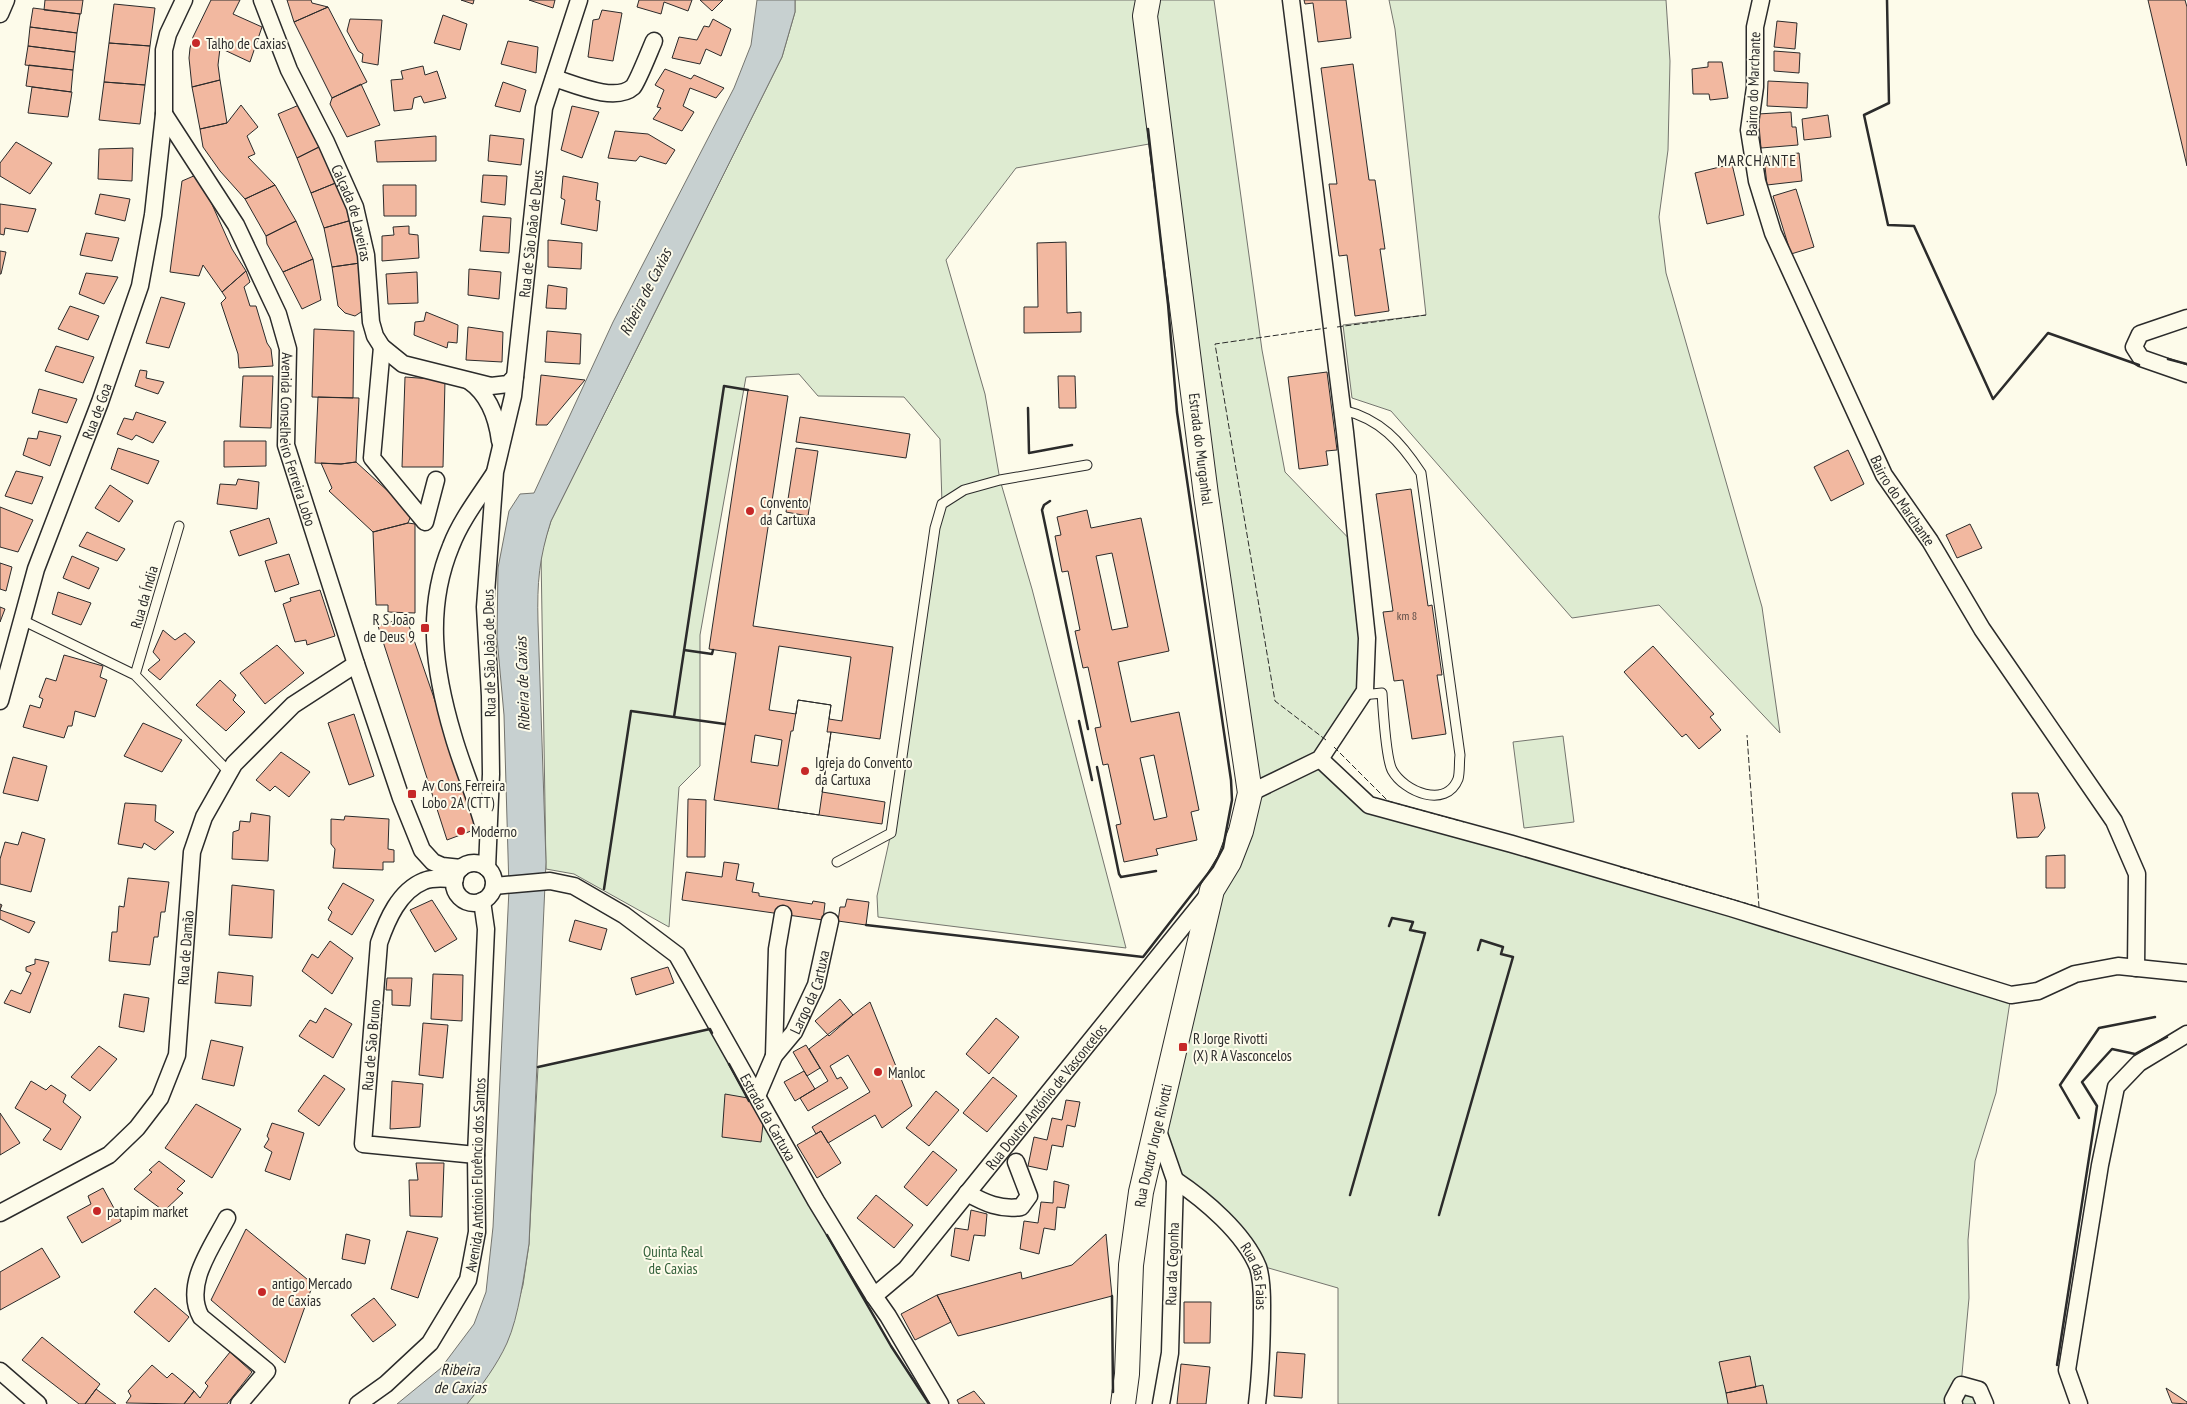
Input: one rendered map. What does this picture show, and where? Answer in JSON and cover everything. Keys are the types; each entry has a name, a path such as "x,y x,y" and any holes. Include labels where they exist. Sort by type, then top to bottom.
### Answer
{"street":[{"path":"0,14 6,0"},
{"path":"164,114 164,50 168,34 184,0"},
{"name":"Calçada de Laveiras","path":"262,0 289,70 326,142 355,206 366,255 372,322 375,336 382,347 402,364 491,386 508,384 515,377"},
{"name":"Rua de São João de Deus","path":"487,868 491,774 490,696 485,607 495,472 513,396 544,108 580,0"},
{"name":"Estrada do Murganhal","path":"1148,0 1145,16 1206,495 1250,793 1241,832 1229,862 1212,890"},
{"path":"1250,793 1320,759 1364,690 1367,638 1342,410 1291,0"},
{"name":"Bairro do Marchante","path":"1761,0 1755,27 1755,87 1749,130 1757,181 1773,233 1884,475 1907,511 1930,541 1982,629 2114,821 2137,874 2136,968"},
{"path":"554,78 612,94 623,92 634,86 654,41"},
{"name":"Rua de Goa","path":"0,701 36,569 100,402 140,286 153,215 164,114"},
{"name":"Avenida Conselheiro Ferreira Lobo","path":"164,114 236,225 278,314 288,349 286,444 356,664 401,798 422,850 433,862 458,874"},
{"path":"2187,318 2140,334 2134,347 2141,358 2187,374"},
{"path":"382,347 372,458 425,522 436,480"},
{"path":"469,380 480,388 496,420 501,448"},
{"name":"Rua de São João de Deus","path":"489,848 481,816 453,736 438,677 434,618 438,581 451,544 468,513 495,472"},
{"path":"468,513 474,509 485,510 489,515 491,523"},
{"name":"Rua de Damão","path":"0,1213 109,1155 137,1128 160,1098 177,1054 192,852 204,818 234,764 292,705 356,664"},
{"path":"1320,759 1369,805 1512,844 1731,908 2011,995 2038,990 2075,974 2118,966 2187,973"},
{"path":"467,776 474,783 480,784 486,782 491,774"},
{"path":"474,863 487,868 499,886 482,901 470,902 460,897 456,892 458,874 474,863"},
{"name":"Rua de São Bruno","path":"458,874 424,880 415,886 400,900 390,914 384,930 380,943 364,1144 476,1155"},
{"name":"Estrada da Cartuxa","path":"499,886 550,882 574,886 624,915 677,955 816,1201 940,1404"},
{"name":"Rua Doutor Jorge Rivotti","path":"1123,1404 1127,1374 1131,1265 1141,1192 1212,890"},
{"name":"Rua Doutor António de Vasconcelos","path":"874,1296 906,1269 1212,890"},
{"name":"Avenida António Florêncio dos Santos","path":"358,1404 386,1384 430,1343 468,1280 477,1232 476,1155 486,929 482,901"},
{"name":"Largo da Cartuxa","path":"774,1056 778,949 783,914"},
{"name":"Largo da Cartuxa","path":"756,1096 774,1056 794,1032 816,985 830,922"},
{"path":"2079,1404 2067,1370 2100,1165 2116,1088 2139,1063 2187,1034"},
{"name":"Rua da Cegonha","path":"1156,1126 1175,1180 1170,1353 1160,1404"},
{"path":"967,1193 989,1205 1009,1209 1021,1207 1029,1196 1016,1162"},
{"name":"Rua das Faias","path":"1175,1180 1197,1195 1245,1242 1258,1268 1262,1285 1262,1330 1257,1404"},
{"path":"226,1218 200,1271 194,1296 196,1307 201,1317 267,1371 240,1404"},
{"path":"0,1372 38,1404"},
{"path":"1954,1404 1953,1400 1961,1385 1979,1390 1985,1404"}],"lane":[{"path":"1342,410 1371,419 1406,450 1420,473 1460,756 1458,778 1451,789 1435,796 1419,793 1404,783 1392,770 1382,693 1362,695"},
{"path":"837,862 892,833 935,528 942,504 964,490 1000,480 1087,465"},
{"name":"Rua da Índia","path":"135,675 179,526"},
{"path":"22,620 135,675 229,772"}],"green space":[{"path":"795,0 1214,0 1262,350 1285,472 1358,548 1365,691 1320,759 1369,805 2011,995 1996,1093 1975,1161 1968,1240 1969,1298 1961,1385 1985,1404 1338,1404 1338,1288 1265,1267 1152,1144 1250,793 1145,23 1149,144 1016,168 946,260 985,394 1000,480 1032,589 1126,948 878,917 877,896 891,833 942,504 940,439 904,397 818,396 799,374 746,377 700,635 700,766 679,787 669,927 574,874 546,869 541,553 551,521 782,57 795,12"},
{"path":"1389,0 1666,0 1670,61 1668,150 1659,217 1666,273 1762,607 1780,733 1659,605 1572,618 1391,411 1352,398 1343,325 1426,315 1395,29"},
{"path":"1563,736 1574,822 1524,828 1513,742"},
{"name":"Quinta Real de Caxias","path":"710,1029 891,1346 929,1404 467,1404 481,1386 507,1341 523,1285 529,1244 538,1067"}],"water":[{"name":"Ribeira de Caxias","path":"757,0 795,0 795,12 782,57 551,521 541,559 538,608 546,862 529,1244 515,1320 499,1359 467,1404 397,1404 441,1368 474,1324 486,1292 493,1227 509,889 504,715 497,638 498,568 509,511 520,494 534,493 613,322 734,88 751,45"}],"building":[{"path":"45,0 83,0 81,14 44,10"},
{"path":"211,0 240,0 233,14 262,27 250,62 220,48 218,65 220,80 192,87 189,58 190,48 193,37"},
{"path":"287,0 311,0 312,3 328,7 294,22"},
{"path":"461,0 474,0 473,4"},
{"path":"529,0 555,0 553,8"},
{"path":"639,0 692,0 688,11 664,2 661,14 637,7"},
{"path":"700,0 723,0 712,11"},
{"path":"1304,0 1346,0 1351,38 1318,42 1313,3 1305,4"},
{"path":"2148,0 2185,0 2187,7 2187,166"},
{"path":"114,4 155,8 150,46 109,43"},
{"path":"328,7 367,82 332,98 294,22"},
{"path":"33,8 80,14 77,33 30,27"},
{"path":"602,10 622,13 613,61 588,57 593,20 599,19"},
{"path":"443,15 467,24 460,50 434,43"},
{"path":"350,19 382,20 378,65 362,62 363,54 358,51 347,31"},
{"path":"713,19 731,29 721,56 706,49 700,64 672,58 679,37 697,40 704,26 709,27"},
{"path":"1777,21 1797,23 1795,49 1774,47"},
{"path":"30,27 77,33 75,52 28,46"},
{"path":"508,41 538,47 536,73 501,64"},
{"path":"109,43 150,46 145,85 104,82"},
{"path":"28,46 75,52 73,70 25,65"},
{"path":"1774,51 1800,53 1799,73 1774,71"},
{"path":"1708,62 1722,62 1728,98 1710,100 1709,94 1693,94 1692,69 1708,67"},
{"path":"1353,64 1369,180 1375,180 1385,249 1380,249 1389,311 1355,316 1347,255 1339,256 1329,184 1337,184 1321,68"},
{"path":"29,65 73,70 71,92 26,86"},
{"path":"423,66 425,75 437,71 446,98 424,103 421,96 414,98 412,109 394,111 391,80 403,79 401,71"},
{"path":"665,69 691,79 694,75 724,88 716,98 690,88 683,106 694,112 682,131 653,119 661,108 657,107 664,90 655,85"},
{"path":"220,80 227,123 200,129 192,87"},
{"path":"1768,81 1808,83 1807,108 1767,106"},
{"path":"104,82 145,85 140,124 99,120"},
{"path":"503,82 526,90 520,112 495,106"},
{"path":"361,84 380,125 347,137 330,104 332,98"},
{"path":"32,87 72,92 68,117 28,113"},
{"path":"241,105 258,127 247,136 255,154 248,157 275,185 245,199 220,171 203,147 200,129 227,123"},
{"path":"299,105 321,146 297,158 278,114"},
{"path":"572,106 599,112 582,158 561,150"},
{"path":"1791,112 1792,127 1796,127 1798,145 1761,148 1758,114"},
{"path":"1828,115 1831,137 1804,140 1802,119"},
{"path":"615,131 648,134 675,150 666,164 640,156 636,161 608,158"},
{"path":"490,135 524,139 521,165 488,161"},
{"path":"436,136 436,161 377,162 375,141"},
{"path":"16,142 52,163 30,194 0,176 0,163"},
{"path":"321,146 338,182 311,193 297,158"},
{"path":"133,148 132,181 98,179 99,149"},
{"path":"1799,153 1802,181 1767,185 1764,157"},
{"path":"1732,164 1744,215 1707,224 1695,173"},
{"path":"196,175 206,191 232,249 246,271 222,292 203,265 199,276 170,272 182,181"},
{"path":"483,175 507,176 505,205 481,202"},
{"path":"563,176 598,183 596,200 600,201 597,231 561,224 565,200 561,198"},
{"path":"338,182 352,220 324,228 311,193"},
{"path":"275,185 296,221 266,236 245,199"},
{"path":"383,185 416,185 416,216 384,216"},
{"path":"1796,189 1814,247 1791,254 1773,196"},
{"path":"100,194 130,199 125,221 95,214"},
{"path":"0,204 36,209 28,232 5,228 4,235 0,234"},
{"path":"483,216 511,218 509,253 480,251"},
{"path":"352,220 360,263 332,267 324,228"},
{"path":"296,221 313,259 283,272 267,244 266,236"},
{"path":"409,226 409,234 418,235 419,258 382,261 382,236 394,235 393,227"},
{"path":"86,233 119,238 112,261 80,255"},
{"path":"548,240 582,243 581,269 548,267"},
{"path":"1066,242 1067,313 1081,312 1081,332 1024,333 1024,307 1038,307 1037,243"},
{"path":"0,251 6,252 1,274 0,274"},
{"path":"313,259 321,300 302,309 283,272"},
{"path":"360,263 364,310 355,316 345,313 338,306 332,267"},
{"path":"469,269 501,272 499,299 468,295"},
{"path":"246,271 250,282 244,287 250,306 256,306 267,343 271,349 273,366 239,368 238,354 221,303 226,298 222,292"},
{"path":"417,272 418,303 388,304 386,274"},
{"path":"86,273 118,277 104,304 79,294"},
{"path":"548,285 567,288 566,309 546,308"},
{"path":"161,297 185,303 169,348 146,343"},
{"path":"70,306 99,316 88,340 58,329"},
{"path":"426,312 458,325 457,343 448,342 447,348 414,335 415,322 424,321"},
{"path":"468,327 503,332 502,362 466,360"},
{"path":"314,329 354,331 353,398 312,397"},
{"path":"547,331 581,334 580,364 545,362"},
{"path":"56,346 94,357 83,383 45,371"},
{"path":"140,370 147,371 146,378 164,382 158,394 135,386"},
{"path":"1327,372 1337,450 1326,451 1328,465 1299,469 1288,377"},
{"path":"541,375 585,380 547,425 536,425"},
{"path":"243,376 273,376 271,428 240,427"},
{"path":"1058,376 1075,376 1076,408 1059,408"},
{"path":"405,377 445,380 443,467 402,467"},
{"path":"39,389 77,399 67,423 32,413"},
{"name":"Convento da Cartuxa","path":"748,390 788,396 753,626 893,647 880,739 831,732 822,792 885,802 882,824 714,800 736,653 709,649","holes":["779,646 851,657 842,721 829,719 831,705 798,700 796,714 769,710","755,735 782,740 778,766 751,762"]},
{"path":"318,397 359,398 356,462 341,464 315,463"},
{"path":"136,412 166,422 153,443 136,435 132,440 117,434 124,418 133,420"},
{"path":"800,417 910,434 906,458 796,442"},
{"path":"39,431 61,436 50,466 23,455 28,438 37,439"},
{"path":"224,441 266,441 266,466 224,467"},
{"path":"118,448 159,461 148,484 111,469"},
{"name":"Convento da Cartuxa","path":"796,448 818,451 808,516 786,512"},
{"path":"1848,450 1864,484 1831,501 1814,467"},
{"path":"356,462 412,513 408,523 373,532 329,491 332,488 321,463 341,464"},
{"path":"16,471 43,477 32,504 5,496"},
{"path":"238,479 259,482 257,509 217,504 220,484 236,485"},
{"path":"110,485 133,501 119,522 95,508"},
{"path":"1411,489 1428,606 1432,605 1442,675 1437,675 1446,734 1412,739 1403,680 1394,681 1383,612 1393,611 1376,494"},
{"path":"0,507 33,520 18,552 0,547"},
{"path":"1087,510 1091,528 1141,518 1169,651 1118,662 1131,722 1179,712 1199,810 1191,812 1197,840 1156,849 1158,855 1124,862 1116,825 1121,824 1108,764 1103,765 1095,728 1101,727 1088,667 1083,668 1075,631 1080,630 1068,571 1062,572 1055,536 1061,535 1057,517","holes":["1112,553 1128,627 1112,630 1096,556","1154,755 1167,817 1154,820 1140,758"]},
{"path":"269,518 277,543 239,556 230,531"},
{"path":"408,523 415,524 415,613 388,612 388,605 376,605 373,532"},
{"path":"1970,524 1982,548 1957,558 1946,535"},
{"path":"87,532 125,549 117,561 79,546"},
{"path":"289,554 299,584 275,592 265,561"},
{"path":"72,556 99,568 89,589 63,578"},
{"path":"0,563 12,567 6,591 0,589"},
{"path":"320,590 335,636 307,645 306,640 295,642 283,604 291,601 290,598"},
{"path":"58,592 91,603 81,625 52,614"},
{"path":"0,607 5,609 0,622"},
{"path":"406,617 479,828 447,840 378,626"},
{"path":"163,630 175,640 185,633 195,642 160,680 148,670 160,660 153,652"},
{"path":"277,645 304,673 265,704 240,673"},
{"path":"1653,646 1714,714 1710,717 1721,730 1699,749 1686,734 1682,737 1624,672"},
{"path":"64,655 103,666 100,677 107,680 95,717 75,711 72,726 68,726 64,738 23,727 30,705 40,708 43,699 39,697 46,678 56,681"},
{"path":"220,680 236,695 233,700 245,712 226,731 196,705"},
{"name":"Igreja do Convento da Cartuxa","path":"798,700 831,705 827,732 831,732 819,815 778,809"},
{"path":"354,714 374,776 349,785 328,723"},
{"path":"143,723 182,740 162,772 124,756"},
{"path":"281,752 310,772 289,797 275,786 270,791 256,780"},
{"path":"13,757 47,766 38,801 3,793"},
{"path":"2012,793 2038,793 2045,828 2038,837 2017,838"},
{"path":"688,799 706,800 705,857 687,857"},
{"path":"125,803 156,805 155,821 174,832 155,850 144,843 142,848 118,844"},
{"path":"251,813 270,816 268,861 232,859 233,832 239,830 240,821 250,822"},
{"path":"345,816 389,819 388,849 394,850 394,862 383,862 383,870 333,868 335,849 331,844 331,819 344,820"},
{"path":"22,832 45,839 31,892 0,884 0,859 5,842 18,845"},
{"path":"2065,855 2065,888 2046,888 2046,856"},
{"path":"724,862 739,864 736,880 754,883 752,892 759,893 759,896 812,904 813,901 825,903 823,920 682,900 686,872 722,877"},
{"path":"128,878 169,882 165,912 161,912 158,937 154,937 150,965 109,961 112,932 117,932 119,906 124,907"},
{"path":"343,883 374,900 352,935 328,920 332,912 328,908"},
{"path":"232,885 274,890 272,938 229,935"},
{"path":"847,899 869,902 866,925 838,921 840,907 845,907"},
{"path":"432,900 457,939 435,952 410,910"},
{"path":"0,910 35,922 29,933 0,919"},
{"path":"575,920 607,929 601,950 569,941"},
{"path":"330,941 353,958 332,994 302,971 312,954 318,958"},
{"path":"35,959 49,962 30,1013 4,1003 11,990 21,994 31,973 26,971 26,967 35,964"},
{"path":"668,967 674,983 636,995 631,978"},
{"path":"218,972 253,976 251,1006 215,1003"},
{"path":"433,974 463,975 462,1021 431,1019"},
{"path":"387,978 412,978 410,1006 392,1005 392,990 386,990"},
{"path":"124,994 149,998 144,1032 119,1027"},
{"path":"840,999 853,1015 829,1036 815,1021"},
{"name":"Manloc","path":"870,1002 912,1106 882,1128 875,1115 828,1143 821,1131 816,1134 812,1127 870,1092 848,1055 830,1066 837,1079 841,1077 848,1088 808,1111 800,1098 828,1081 809,1049"},
{"path":"325,1008 352,1024 333,1058 299,1036 310,1020 316,1023"},
{"path":"996,1018 1019,1037 989,1074 966,1054"},
{"path":"423,1023 448,1025 443,1078 419,1075"},
{"path":"211,1040 243,1047 234,1086 202,1079"},
{"path":"806,1045 820,1068 807,1076 793,1052"},
{"path":"99,1046 117,1059 90,1091 71,1077"},
{"path":"804,1071 815,1089 795,1101 784,1082"},
{"path":"324,1075 345,1089 319,1126 298,1111"},
{"path":"993,1077 1017,1096 987,1132 963,1113"},
{"path":"31,1081 46,1090 51,1085 66,1095 63,1102 81,1117 61,1150 43,1140 51,1129 15,1108"},
{"path":"392,1081 423,1084 420,1127 390,1129"},
{"path":"936,1091 959,1110 929,1146 906,1128"},
{"path":"725,1094 748,1098 763,1124 761,1142 722,1137"},
{"path":"1066,1100 1080,1102 1075,1127 1067,1125 1063,1147 1052,1145 1047,1170 1028,1166 1034,1137 1047,1140 1052,1118 1062,1120"},
{"path":"196,1104 241,1129 212,1178 165,1148"},
{"path":"0,1113 20,1143 0,1155"},
{"path":"272,1123 304,1133 290,1180 265,1171 272,1152 264,1147 269,1139 267,1136"},
{"path":"821,1131 841,1163 817,1178 797,1145"},
{"path":"933,1151 957,1170 927,1206 904,1187"},
{"path":"159,1161 185,1181 177,1189 183,1193 164,1211 134,1189 152,1172 149,1170"},
{"path":"416,1163 444,1163 442,1217 410,1216 409,1180 418,1180"},
{"path":"1054,1181 1069,1185 1065,1208 1057,1207 1055,1230 1044,1228 1039,1254 1020,1249 1024,1221 1038,1223 1041,1202 1053,1203"},
{"name":"patapim market","path":"103,1188 121,1221 82,1243 67,1217 91,1204 88,1196"},
{"path":"876,1195 913,1225 894,1248 857,1218"},
{"path":"971,1210 987,1214 985,1236 974,1235 969,1261 951,1256 955,1228 968,1230"},
{"name":"antigo Mercado de Caxias","path":"246,1229 313,1284 285,1363 211,1300"},
{"path":"407,1231 438,1238 418,1298 391,1289"},
{"path":"346,1234 370,1240 365,1264 342,1259"},
{"path":"1106,1234 1112,1296 958,1336 937,1295 1021,1272 1022,1279 1072,1265"},
{"path":"42,1248 60,1277 0,1310 0,1272"},
{"path":"155,1288 189,1317 169,1342 134,1312"},
{"path":"937,1295 951,1322 915,1340 901,1314"},
{"path":"374,1298 396,1325 373,1342 351,1315"},
{"path":"1184,1302 1211,1302 1210,1343 1184,1343"},
{"path":"42,1337 100,1384 85,1404 79,1404 22,1360"},
{"path":"230,1352 252,1372 227,1404 184,1404 194,1391 200,1398 208,1386 205,1383"},
{"path":"1277,1352 1305,1354 1302,1398 1274,1396"},
{"path":"1750,1356 1756,1387 1726,1393 1719,1362"},
{"path":"1181,1364 1210,1367 1206,1404 1177,1404"},
{"path":"152,1365 167,1378 172,1373 194,1391 184,1404 126,1403 131,1396 128,1391"},
{"path":"1763,1385 1767,1404 1728,1404 1726,1393"},
{"path":"2166,1388 2187,1402 2187,1404 2172,1403"},
{"path":"96,1389 116,1404 85,1404"},
{"path":"974,1391 985,1404 959,1404 957,1400"}],"fence":[{"path":"1337,327 1426,315"},
{"path":"1326,740 1275,701 1215,344 1327,328"},
{"path":"1620,867 1759,907 1747,735"},
{"path":"1334,747 1388,801 1464,822"}],"wall":[{"path":"1887,0 1889,103 1864,115 1888,225 1914,226 1993,399 2048,333 2139,365"},
{"path":"866,925 1143,957 1213,867 1223,848 1232,800 1231,780 1177,412 1168,304 1148,129"},
{"path":"2168,359 2187,364"},
{"path":"604,889 631,711 674,717 724,386 748,390"},
{"path":"1028,408 1029,453 1072,445"},
{"path":"1050,501 1044,505 1042,510 1088,729"},
{"path":"684,650 712,654 713,650"},
{"path":"674,717 725,724"},
{"path":"1079,721 1092,780"},
{"path":"1097,767 1119,874 1121,877 1156,871"},
{"path":"1350,1195 1425,933 1410,930 1413,922 1392,918 1389,926"},
{"path":"1439,1215 1513,957 1501,954 1503,947 1481,940 1478,950"},
{"path":"2079,1118 2060,1085 2099,1028 2155,1017"},
{"path":"538,1067 710,1029 712,1033"},
{"path":"2057,1365 2097,1106 2082,1082 2112,1049 2135,1054 2167,1037"},
{"path":"729,1064 749,1101"},
{"path":"827,1235 891,1346 929,1404"},
{"path":"1112,1296 1113,1392"}],"place":[{"name":"Talho de Caxias","path":"196,43"},
{"name":"Convento da Cartuxa","path":"750,511"},
{"name":"R S João de Deus 9","path":"425,628"},
{"name":"Igreja do Convento da Cartuxa","path":"805,771"},
{"name":"Av Cons Ferreira Lobo 2A (CTT)","path":"412,794"},
{"name":"Moderno","path":"461,831"},
{"name":"R Jorge Rivotti (X) R A Vasconcelos","path":"1183,1047"},
{"name":"Manloc","path":"878,1072"},
{"name":"patapim market","path":"97,1211"},
{"name":"antigo Mercado de Caxias","path":"262,1292"}],"district":[{"name":"MARCHANTE","path":"1757,160"}]}
